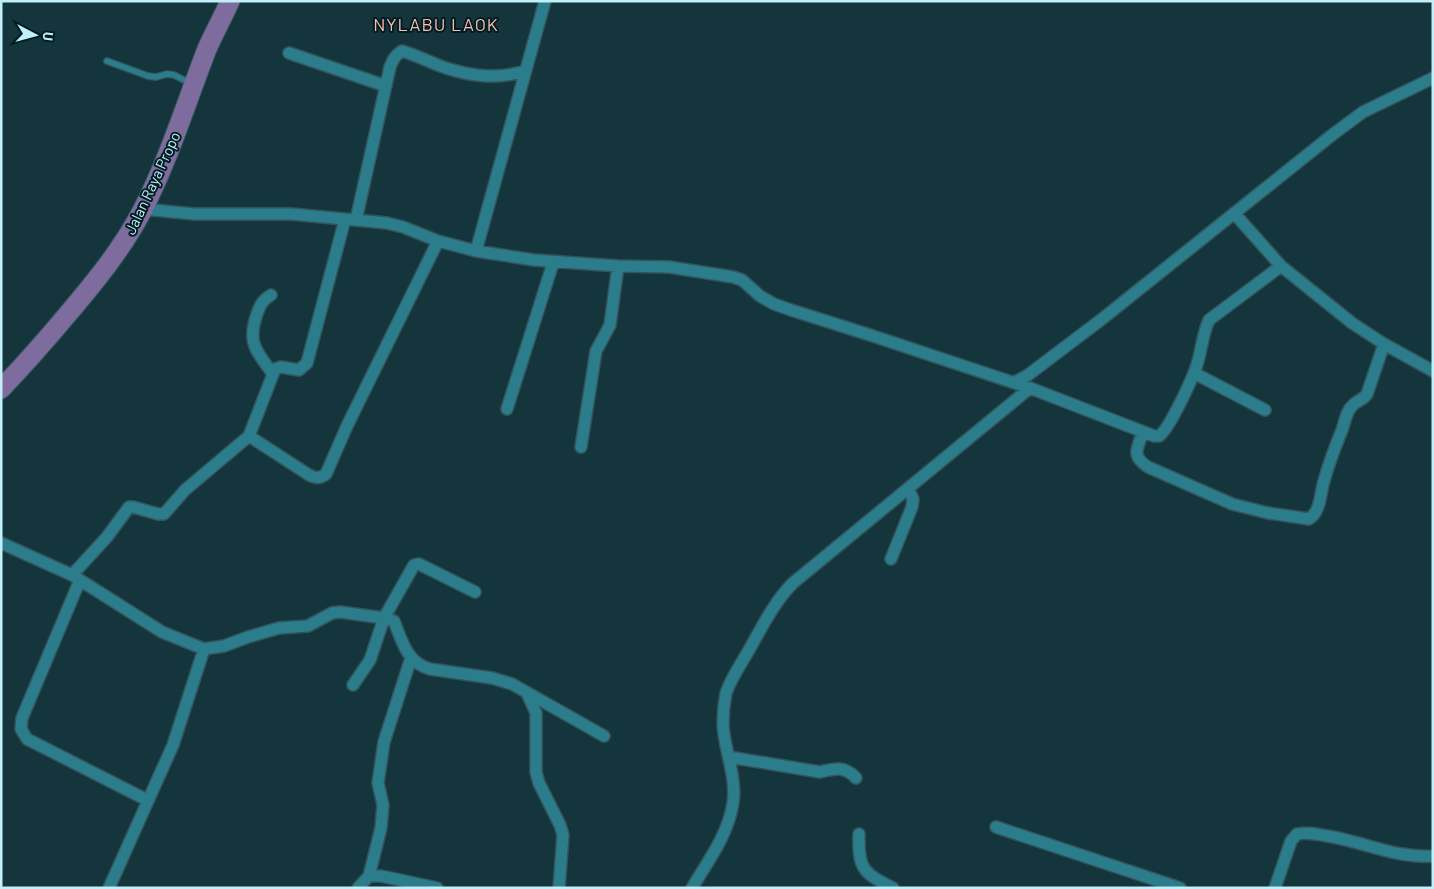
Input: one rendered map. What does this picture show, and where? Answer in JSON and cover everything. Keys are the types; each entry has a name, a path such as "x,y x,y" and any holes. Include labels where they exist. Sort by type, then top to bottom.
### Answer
{"main road":[{"name":"Jalan Raya Propo","path":"1,389 27,362 108,266 128,237 143,210 170,149 208,48 230,1"}],"street":[{"path":"476,251 546,1"},
{"path":"147,800 27,739 22,729 22,718 76,578 128,507 164,514 185,490 248,436 275,369 278,367 299,370 307,363 350,220 394,57 402,51 449,69 497,77 525,71"},
{"path":"290,53 386,86"},
{"path":"1015,382 1028,375 1094,324 1363,112 1433,78"},
{"path":"143,210 194,214 283,214 396,225 438,241 476,251 554,263 669,267 742,280 760,296 774,304 1015,382 1154,436 1163,434 1194,373 1209,320 1281,266"},
{"path":"1234,213 1281,266 1352,323 1384,344 1433,371"},
{"path":"248,436 315,478 321,478 326,474 347,426 438,241"},
{"path":"507,409 554,263"},
{"path":"581,447 596,351 610,324 618,266"},
{"path":"271,295 263,300 257,312 252,328 252,341 255,349 273,374"},
{"path":"1143,432 1136,454 1139,461 1148,467 1232,504 1309,519 1315,515 1318,509 1332,453 1348,412 1353,405 1367,394 1384,344"},
{"path":"1194,373 1264,410"},
{"path":"692,888 721,840 730,814 734,793 723,725 726,693 732,678 776,604 793,583 1030,388"},
{"path":"891,558 912,507 912,499 908,489"},
{"path":"1,543 76,578 148,625 204,649 224,646 279,628 308,626 332,613 346,611 394,621 411,658 425,668 492,678 512,684 604,736"},
{"path":"353,685 370,660 384,618 414,565 420,564 475,592"},
{"path":"109,888 173,745 204,649"},
{"path":"358,888 369,876 382,828 383,806 378,783 384,742 411,658"},
{"path":"527,693 536,713 538,778 563,835 559,888"},
{"path":"729,757 820,772 842,769 850,771 856,778"},
{"path":"996,827 1180,888"},
{"path":"1275,888 1291,842 1297,834 1305,832 1349,839 1394,852 1423,857 1433,856"},
{"path":"859,834 860,858 864,870 873,878 893,888"},
{"path":"369,876 382,876 437,888"}],"lane":[{"path":"107,61 148,76 174,75 194,85"}],"district":[{"name":"NYLABU LAOK","path":"436,24"}]}
